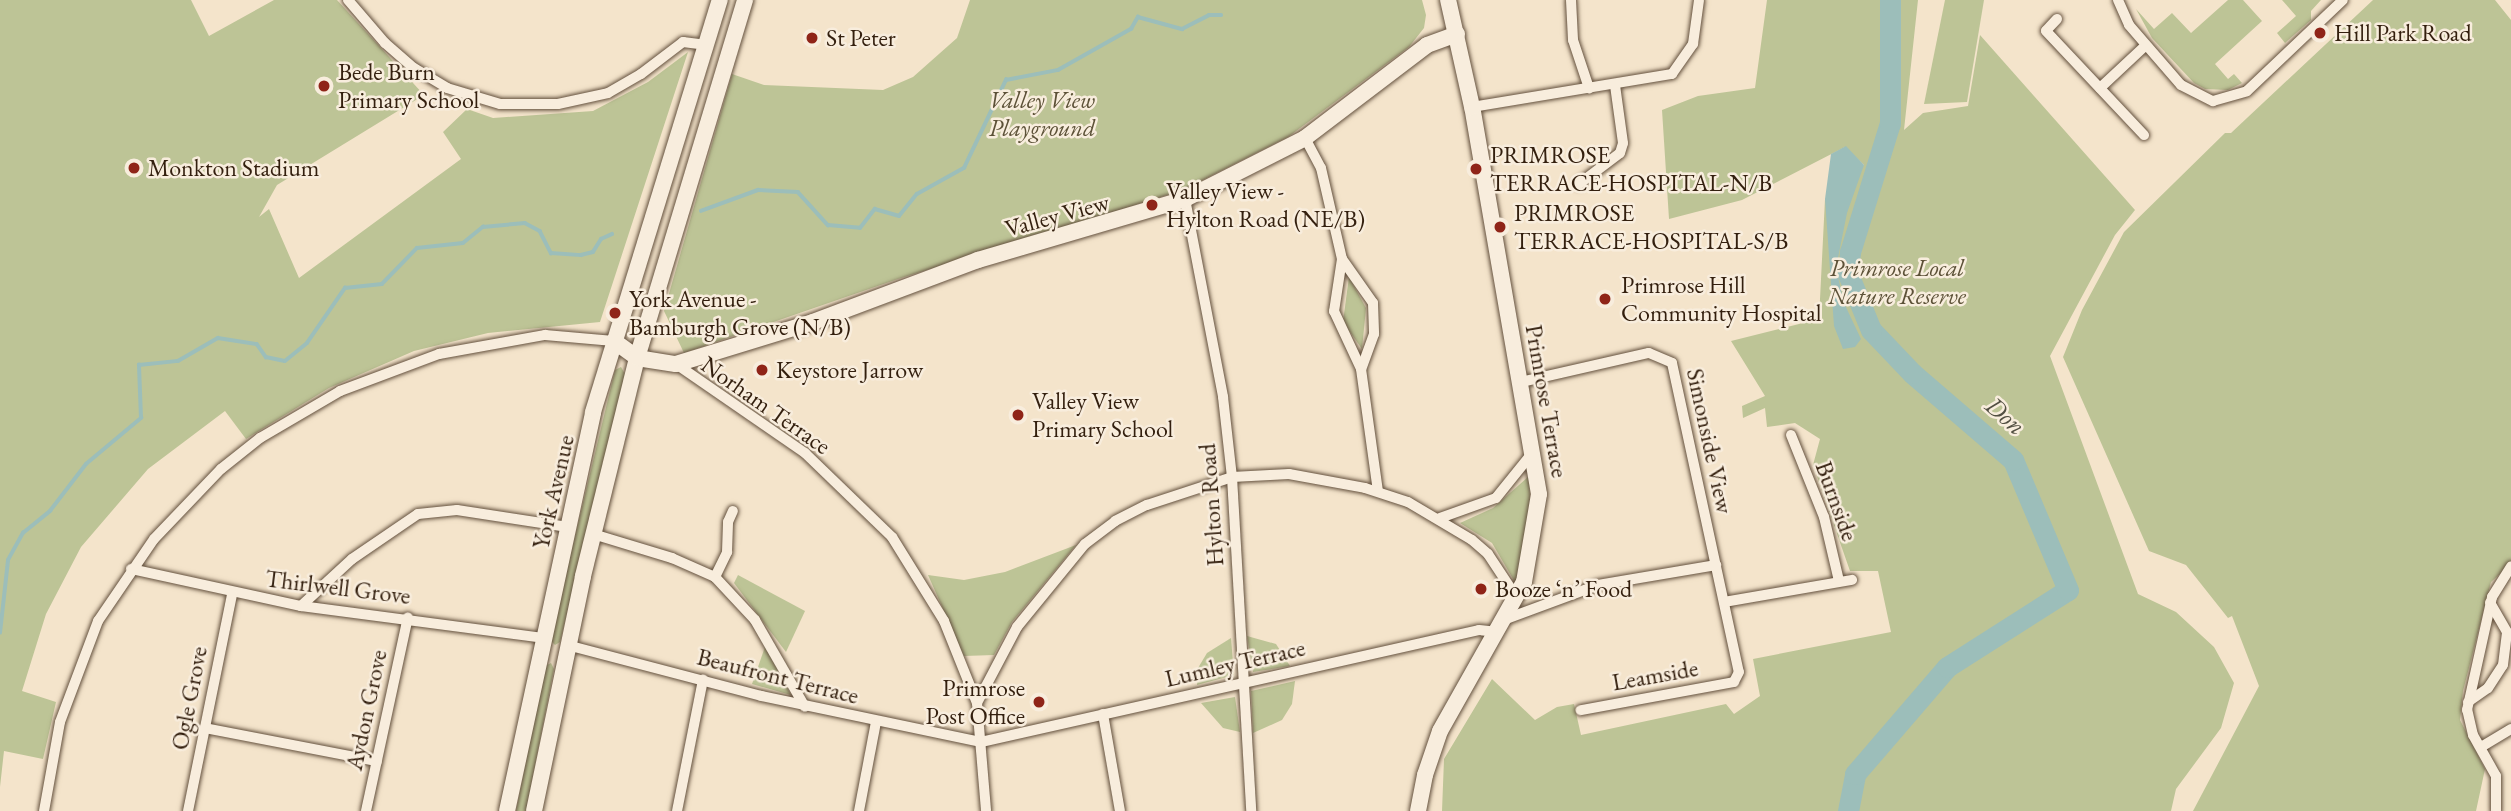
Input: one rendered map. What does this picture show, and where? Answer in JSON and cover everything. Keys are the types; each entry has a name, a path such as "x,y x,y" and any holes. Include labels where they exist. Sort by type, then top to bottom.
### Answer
{"main road":[{"name":"York Avenue","path":"507,811 541,645 614,341 720,0"},
{"name":"York Avenue","path":"534,811 566,651 636,358 746,0"},
{"name":"Primrose Terrace","path":"1419,811 1424,775 1440,732 1517,598 1538,514 1534,450 1471,104 1448,0"},
{"name":"Valley View","path":"636,358 676,364 813,322 978,260 1185,199 1306,138 1427,45 1457,34"},
{"path":"707,45 730,52"},
{"path":"614,341 636,358"},
{"path":"541,645 566,651"}],"street":[{"path":"348,0 414,68 447,88 500,104 558,104 608,93 635,79 683,42 707,45"},
{"path":"1571,0 1573,40 1589,89"},
{"path":"1471,104 1615,85 1676,70 1693,44 1699,0"},
{"path":"2118,0 2145,46 2191,93 2225,100 2247,91 2343,0"},
{"path":"2057,19 2046,31 2144,135"},
{"path":"2100,88 2145,46"},
{"path":"1579,184 1620,153 1623,143 1615,85"},
{"path":"1306,138 1321,167 1342,259 1334,311 1361,369 1378,491"},
{"name":"Hylton Road","path":"1185,199 1219,372 1232,477 1241,684 1251,811"},
{"path":"1342,259 1373,303 1374,334 1361,369"},
{"path":"44,811 71,686 98,621 131,569 221,469 260,438 340,391 439,354 508,340 569,335 614,341"},
{"name":"Simonside View","path":"1521,382 1649,353 1668,358 1739,672 1736,681"},
{"name":"Norham Terrace","path":"676,364 806,453 892,537 944,621 976,703 985,811"},
{"name":"Burnside","path":"1791,435 1824,517 1839,582"},
{"path":"1440,518 1496,498 1534,450"},
{"path":"976,703 1017,626 1085,544 1147,505 1232,477 1289,474 1378,491 1440,518 1488,554 1517,598"},
{"path":"300,606 352,559 418,514 457,510 568,527"},
{"path":"715,577 727,552 728,522 733,511"},
{"path":"593,534 681,561 715,577 755,620 805,707"},
{"name":"Lumley Terrace","path":"981,741 1502,626 1598,584 1716,565"},
{"path":"2496,811 2496,776 2468,722 2468,702 2490,603 2496,585 2511,567"},
{"name":"Thirlwell Grove","path":"131,569 232,594 300,606 408,617 541,645"},
{"name":"Burnside","path":"1724,602 1852,580"},
{"name":"Ogle Grove","path":"188,811 232,594"},
{"path":"2468,702 2493,681 2508,658 2504,621 2490,603"},
{"name":"Aydon Grove","path":"366,811 408,617"},
{"name":"Beaufront Terrace","path":"566,651 703,680 805,707 981,741"},
{"path":"677,811 703,680"},
{"name":"Leamside","path":"1581,710 1736,681"},
{"path":"1103,714 1120,811"},
{"path":"859,811 876,722"},
{"path":"205,727 377,761"},
{"path":"2481,747 2511,730"}],"green space":[{"path":"0,0 191,0 209,36 274,0 337,0 424,95 277,185 259,217 269,209 299,278 461,159 443,132 467,109 493,118 593,111 648,82 688,52 600,322 488,333 414,351 329,388 246,439 225,411 148,469 81,547 46,614 22,691 56,702 43,759 4,751 0,787"},
{"name":"Valley View Playground","path":"970,0 1422,0 1426,15 1424,28 1409,47 1288,137 1183,190 898,279 684,353 664,311 732,74 764,85 883,90 913,77 957,38"},
{"name":"Primrose Local Nature Reserve","path":"1767,0 1918,0 1904,130 1923,113 1968,106 1980,35 2135,210 2115,235 2050,356 2138,594 2176,612 2214,647 2234,683 2221,728 2176,789 2171,811 1442,811 1444,759 1492,679 1535,720 1557,707 1574,704 1581,735 1726,704 1734,714 1760,696 1753,659 1891,632 1878,571 1850,571 1813,465 1820,439 1795,423 1767,427 1765,408 1743,418 1742,406 1765,396 1731,341 1819,319 1825,199 1864,165 1845,147 1742,200 1669,219 1662,110 1698,96 1755,88"},
{"path":"1945,0 1984,0 1967,102 1924,104"},
{"path":"2228,0 2243,0 2262,21 2215,64 2228,79 2234,74 2242,83 2228,90 2205,89 2194,83 2152,38 2136,9 2154,29 2172,13 2191,33"},
{"path":"2282,0 2321,0 2311,11 2311,20 2285,43 2277,33 2296,16"},
{"path":"2373,0 2495,0 2511,20 2511,564 2491,582 2463,691 2460,720 2485,769 2476,811 2193,811 2259,686 2232,616 2228,618 2186,565 2149,551 2063,357 2082,310 2124,232 2225,133 2231,133"},
{"path":"1349,277 1366,308 1362,349 1343,322"},
{"path":"621,367 625,374 560,642 555,645 550,640 615,370"},
{"path":"1529,476 1531,516 1516,584 1492,543 1460,523 1493,508"},
{"path":"1076,545 1012,622 994,655 964,656 928,575 964,580 1005,572"},
{"path":"738,575 805,611 786,652 734,583"},
{"path":"1247,636 1276,644 1290,666 1253,672"},
{"path":"1231,638 1234,675 1197,685 1198,668 1207,653"},
{"path":"765,647 791,695 752,684"},
{"path":"551,663 554,669 526,811 516,811 545,666"},
{"path":"1295,681 1292,704 1282,720 1253,733 1251,691"},
{"path":"1235,697 1240,732 1223,728 1201,703"}],"water":[{"path":"1846,146 1864,165 1847,213 1836,268 1844,303 1861,339 1855,347 1843,349 1834,326 1825,199 1831,154"}],"waterway":[{"name":"Don","path":"1848,811 1855,774 1947,667 2068,590 2013,460 1912,373 1871,330 1848,274 1850,252 1890,123 1890,0"},
{"path":"701,211 758,190 798,192 828,225 860,228 875,209 899,216 917,194 964,168 1006,80 1058,70 1131,29 1138,17 1182,29 1209,15 1221,15"},
{"path":"0,633 8,560 23,533 50,511 86,464 141,418 139,365 178,361 218,338 257,344 266,357 285,361 307,343 345,288 382,284 417,248 463,243 483,227 525,223 540,231 551,253 581,255 593,252 601,239 612,234"}],"place":[{"name":"Hill Park Road","path":"2320,33"},
{"name":"St Peter","path":"812,38"},
{"name":"Bede Burn Primary School","path":"324,86"},
{"name":"Monkton Stadium","path":"134,168"},
{"name":"PRIMROSE TERRACE-HOSPITAL-N/B","path":"1476,169"},
{"name":"Valley View - Hylton Road (NE/B)","path":"1152,205"},
{"name":"PRIMROSE TERRACE-HOSPITAL-S/B","path":"1500,227"},
{"name":"Primrose Hill Community Hospital","path":"1605,299"},
{"name":"York Avenue - Bamburgh Grove (N/B)","path":"615,313"},
{"name":"Keystore Jarrow","path":"762,370"},
{"name":"Valley View Primary School","path":"1018,415"},
{"name":"Booze ‘n’ Food","path":"1481,589"},
{"name":"Primrose Post Office","path":"1039,702"}]}
